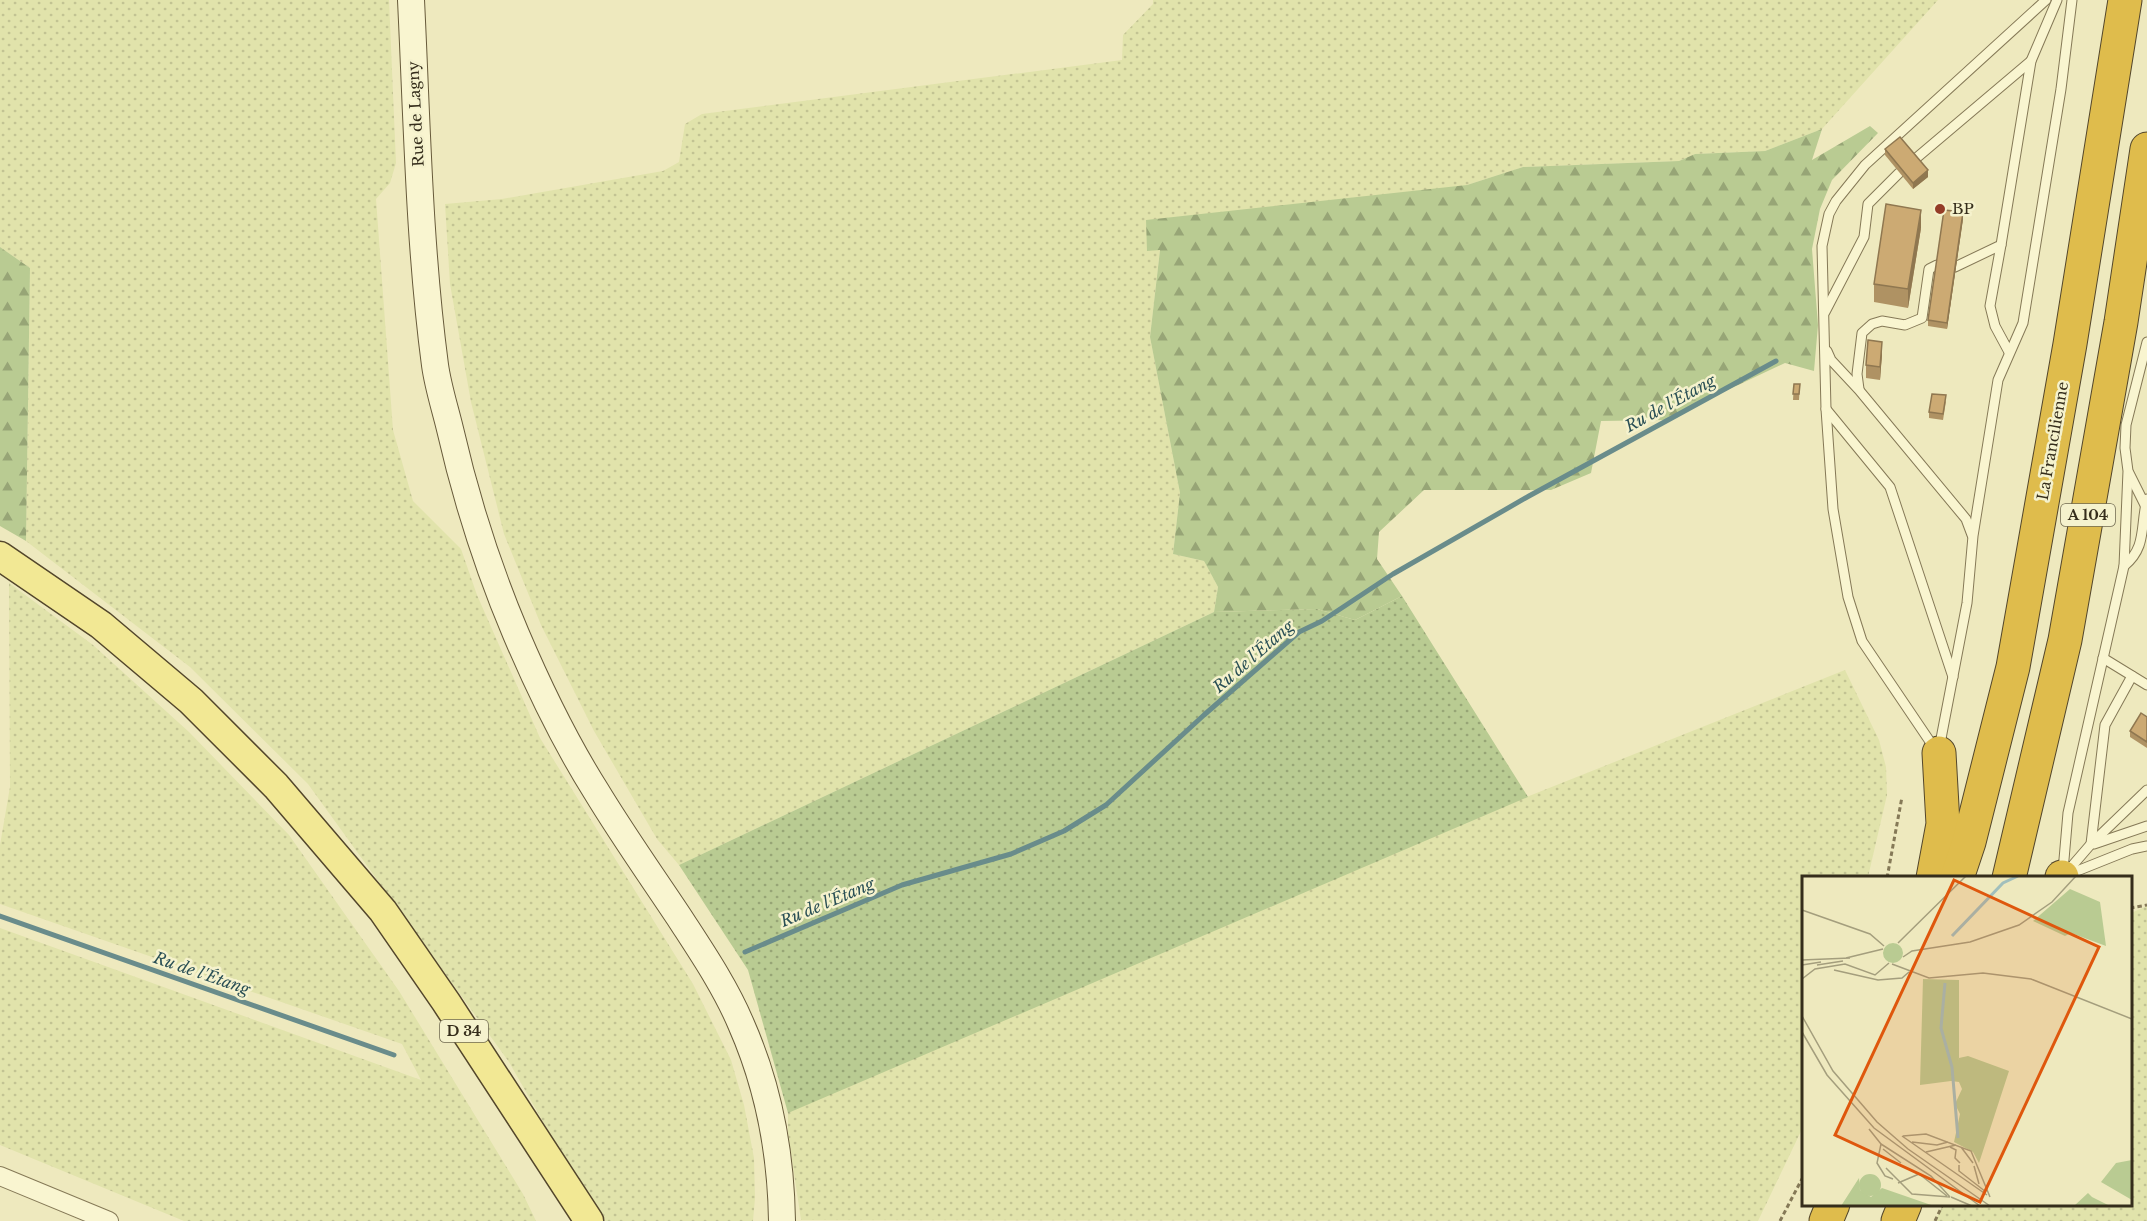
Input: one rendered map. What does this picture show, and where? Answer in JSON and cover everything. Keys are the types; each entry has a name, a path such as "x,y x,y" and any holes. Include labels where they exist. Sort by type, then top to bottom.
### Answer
{"highway":[{"name":"La Francilienne","path":"1958,876 1969,842 2013,667 2070,344 2125,0"},
{"name":"A 104","path":"2009,876 2067,629 2121,322 2147,148"},
{"path":"1933,876 1943,824 1938,753"},
{"path":"1826,1221 1832,1206"},
{"path":"1881,1221 1888,1206"},
{"path":"1898,1221 1904,1206"}],"main road":[{"name":"Rue de Lagny","path":"411,0 422,228 436,368 456,454 482,545 516,633 554,718 594,789 698,946 732,1005 761,1078 773,1132"},
{"name":"D 34","path":"0,556 101,625 191,701 276,786 383,911 446,1002 589,1221"},
{"name":"D 34","path":"329,849 564,1221"},
{"path":"768,1221 773,1132"},
{"path":"773,1132 782,1184 782,1221"}],"street":[{"path":"0,1176 109,1221"}],"lane":[{"path":"1938,753 1862,642 1855,624 1842,567 1833,509 1826,409 1822,246 1829,214 1836,201 1865,165 1904,127 2046,0"},
{"path":"2009,352 1995,326 1990,306 2031,61 2058,0"},
{"path":"1938,753 1967,603 1972,536 1998,380 2023,322 2061,89 2072,0"},
{"path":"1914,160 2031,61"},
{"path":"1823,315 1864,237 1868,204 1899,173"},
{"path":"1955,267 2001,245"},
{"path":"1859,390 1857,374 1862,333 1872,324 1882,321 1905,325 1922,318 1929,269 1937,265"},
{"path":"2062,876 2068,813 2124,566 2128,471 2125,448 2126,425 2147,342"},
{"path":"1825,346 1831,360 1859,390 1966,519 1972,536"},
{"path":"1826,409 1890,487 1953,678"},
{"path":"2124,566 2136,559 2145,545 2146,504 2128,471"},
{"path":"2103,658 2147,685"},
{"path":"2091,844 2105,725 2132,676"},
{"path":"2063,876 2091,844 2147,790"},
{"path":"2091,844 2147,826"},
{"path":"2064,876 2132,849 2147,846"}],"path":[{"path":"1887,876 1902,797"},
{"path":"2132,908 2147,905"},
{"path":"1780,1221 1802,1177"},
{"path":"1935,1221 1942,1206"}],"green space":[{"path":"0,0 389,0 396,163 390,183 376,199 393,430 413,501 461,549 477,595 540,738 693,984 731,1060 744,1105 754,1158 753,1221 605,1221 566,1162 509,1062 308,784 190,667 26,541 30,268 0,247"},
{"path":"1153,0 1938,0 1822,129 1765,151 1695,154 1679,161 1523,167 1467,185 1147,251 1160,249 1150,337 1180,493 1173,554 1204,561 1218,587 1214,612 679,865 657,839 594,731 541,625 504,534 471,402 450,284 445,204 502,199 663,171 679,162 685,124 702,114 1122,60 1123,35 1153,4"},
{"path":"1870,126 1878,133 1832,180 1820,209 1812,249 1818,325 1814,371 1785,363 1664,420 1601,421 1591,473 1551,490 1424,490 1379,532 1377,559 1402,596 1355,620 1317,609 1214,612 1218,587 1204,561 1173,554 1180,493 1150,337 1160,250 1147,251 1146,220 1467,185 1523,167 1679,161 1695,154 1765,151 1822,129 1812,160"},
{"path":"0,247 30,268 26,541 0,526"},
{"path":"9,583 93,645 189,732 289,835 399,991 523,1194 536,1221 184,1221 0,1145 0,928 421,1080 402,1044 0,904 0,845 10,787"},
{"path":"1402,596 1528,797 788,1113 748,970 679,865 1214,612 1317,609 1355,620"},
{"path":"1845,670 1879,740 1886,767 1887,795 1868,876 1802,876 1802,1129 1758,1221 801,1220 788,1133 788,1113 820,1079"},
{"path":"2147,906 2147,1221 1935,1221 1942,1206 2132,1206 2132,913"}],"building":[{"path":"1900,137 1928,170 1913,183 1885,149"},
{"path":"1886,204 1921,210 1908,289 1874,284"},
{"path":"1944,210 1963,212 1947,323 1928,320"},
{"path":"1868,340 1882,342 1880,367 1866,365"},
{"path":"1794,384 1800,384 1799,394 1793,394"},
{"path":"1932,394 1946,395 1943,414 1929,412"},
{"path":"2141,713 2147,717 2147,742 2130,731"}],"waterway":[{"name":"Ru de l'Étang","path":"745,952 902,885 1011,854 1064,831 1106,805 1299,632 1322,621 1393,574 1529,496 1776,361"},
{"name":"Ru de l'Étang","path":"0,916 394,1055"}],"place":[{"name":"BP","path":"1940,209"}]}
